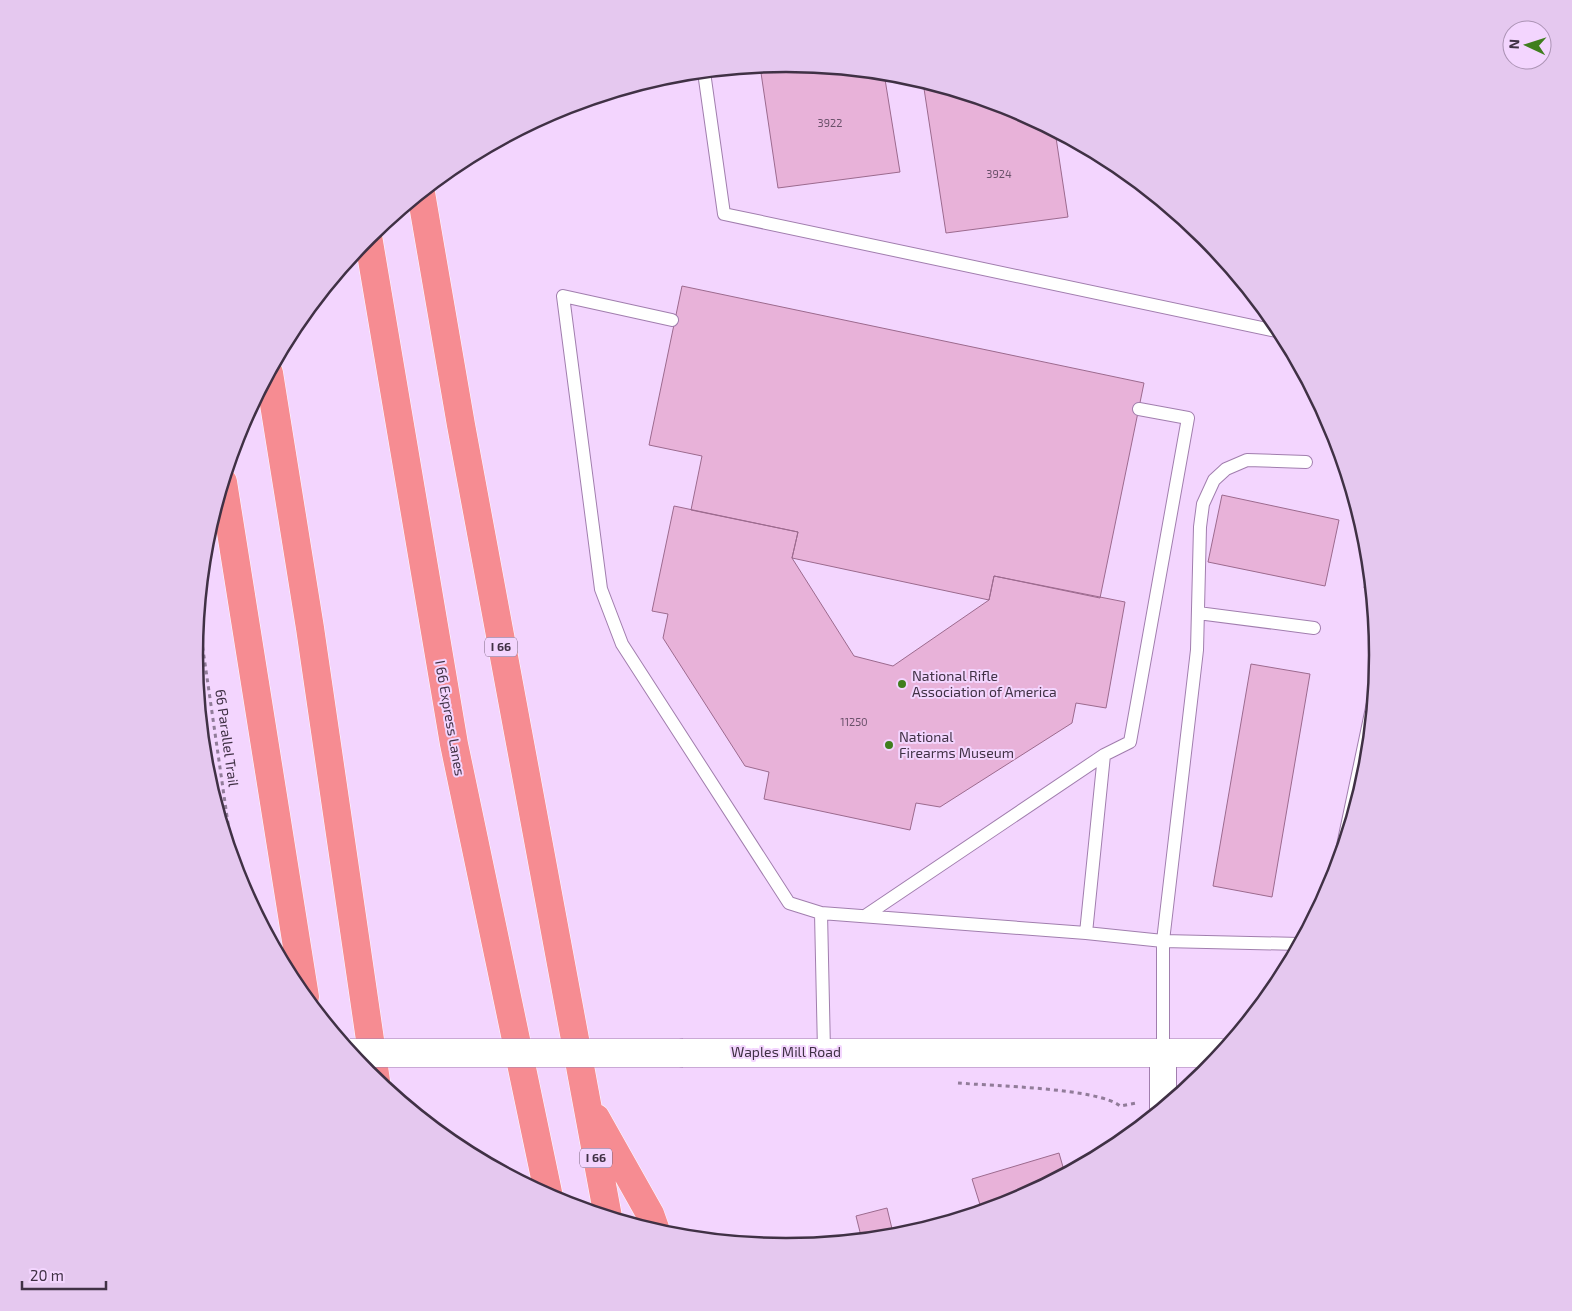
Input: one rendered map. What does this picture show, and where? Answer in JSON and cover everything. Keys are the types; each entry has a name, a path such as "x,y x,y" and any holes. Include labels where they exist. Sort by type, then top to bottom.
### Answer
{"highway":[{"name":"I 66","path":"422,200 460,425 607,1210"},
{"name":"I 66 Express Lanes","path":"370,247 454,744 547,1187"},
{"path":"271,382 310,628 374,1068"},
{"path":"225,497 302,981"},
{"path":"585,1099 650,1214 653,1223"}],"main road":[{"name":"Waples Mill Road","path":"360,1053 824,1051 1212,1053"}],"street":[{"path":"1163,1051 1163,1100"}],"lane":[{"path":"705,78 724,214 1269,330"},
{"path":"672,320 563,296 601,589 622,644 789,903 821,913 1086,933 1163,941 1293,944"},
{"path":"866,916 1104,755 1130,742 1188,418 1139,408"},
{"path":"1163,1051 1163,941 1197,650 1200,527 1204,504 1214,480 1226,469 1247,460 1306,462"},
{"path":"1198,613 1314,628"},
{"path":"1086,933 1104,755"},
{"path":"821,913 824,1051"}],"path":[{"name":"66 Parallel Trail","path":"203,651 228,822"}],"building":[{"path":"786,72 824,74 862,77 885,81 900,172 778,188 761,73"},
{"path":"924,89 973,103 1009,117 1056,140 1068,217 946,233"},
{"path":"682,286 1144,383 1100,598 994,576 989,600 792,558 798,532 691,510 702,456 649,445"},
{"path":"1222,495 1339,520 1325,586 1208,562"},
{"name":"National Rifle Association of America","path":"674,506 798,532 792,558 854,656 893,666 989,600 994,576 1125,602 1106,708 1076,703 1072,723 940,807 916,803 910,830 764,799 769,772 745,766 663,638 668,614 652,611"},
{"path":"1251,664 1310,674 1272,897 1213,886"},
{"path":"1059,1153 1063,1168 1009,1194 980,1205 972,1179"},
{"path":"887,1208 892,1228 861,1234 856,1216"}],"place":[{"name":"National Rifle Association of America","path":"902,684"},
{"name":"National Firearms Museum","path":"889,745"}]}
